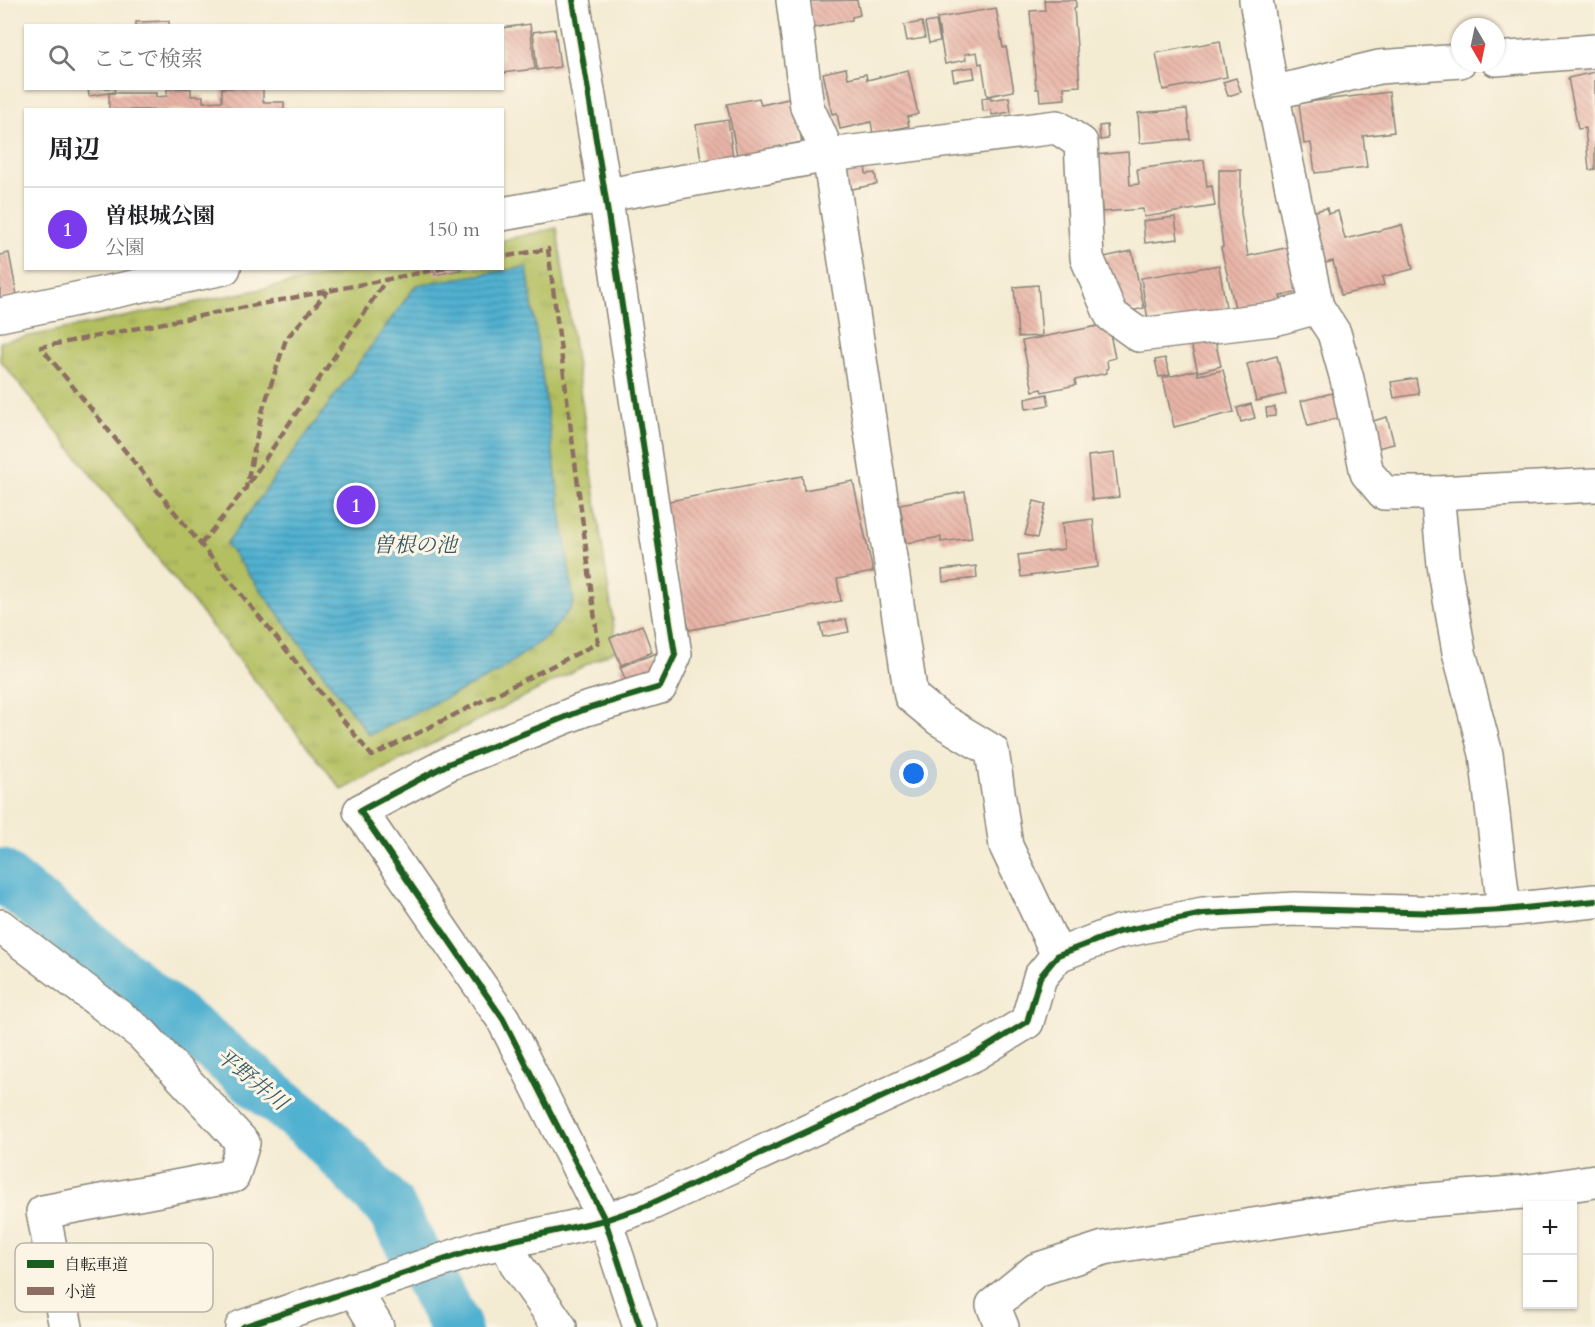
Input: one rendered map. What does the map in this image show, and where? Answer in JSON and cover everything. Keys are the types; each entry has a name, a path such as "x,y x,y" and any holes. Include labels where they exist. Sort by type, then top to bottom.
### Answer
{"street":[{"path":"573,0 675,655 660,687 583,710 448,764 360,811 503,1019 605,1220 640,1327"},
{"path":"793,0 807,107 829,155 911,696 939,719 992,751 1006,846 1058,955"},
{"path":"1256,0 1272,93 1317,307 1334,333 1347,379 1367,473 1384,493 1437,493 1595,485"},
{"path":"1505,57 1595,51"},
{"path":"1272,93 1379,67 1451,62"},
{"path":"504,214 829,155 1057,127 1081,143 1087,258 1111,315 1139,335 1274,319 1317,307"},
{"path":"0,315 214,270"},
{"path":"1437,493 1444,565 1459,652 1486,754 1504,910"},
{"path":"242,1327 494,1244 605,1220 646,1206 975,1054 1027,1022 1040,977 1058,955 1118,932 1203,914 1296,909 1444,913 1595,901"},
{"path":"0,926 142,1034 243,1143 233,1176 44,1212 50,1243"},
{"path":"1002,1327 993,1305 1036,1270 1104,1248 1394,1203 1523,1192 1595,1181"},
{"path":"494,1244 518,1267 560,1327"},
{"path":"363,1286 377,1327"},
{"path":"63,1312 66,1327"}],"green space":[{"path":"557,228 617,649 342,790 0,360 0,342 356,270 504,270 504,240"}],"water":[{"name":"曽根の池","path":"527,267 574,604 549,635 495,674 369,735 226,544 416,285"}],"building":[{"path":"857,0 860,15 852,17 852,20 813,28 808,1"},
{"path":"1044,0 1076,0 1074,8 1080,86 1064,87 1065,99 1040,101 1039,89 1036,89 1030,11 1045,10"},
{"path":"996,8 1014,91 987,96 982,63 979,64 977,52 965,54 966,60 945,64 937,18"},
{"path":"169,21 169,24 136,24 136,22"},
{"path":"936,21 940,41 929,43 925,23"},
{"path":"922,22 925,38 907,41 904,25"},
{"path":"530,24 535,69 504,73 504,28"},
{"path":"555,29 560,67 537,70 533,32"},
{"path":"1220,41 1227,77 1163,90 1156,53"},
{"path":"973,67 975,78 954,81 952,70"},
{"path":"846,68 848,78 866,74 867,80 908,70 918,114 907,117 909,126 873,134 871,122 840,129 837,113 832,114 823,73"},
{"path":"1595,72 1595,169 1589,170 1585,128 1578,129 1568,78"},
{"path":"1236,78 1241,92 1228,96 1223,82"},
{"path":"88,90 114,90 115,92 89,96"},
{"path":"167,90 191,90 191,96 203,96 203,102 222,101 222,90 263,90 263,102 284,102 284,108 109,108 109,93 156,93 156,97 167,96"},
{"path":"1389,92 1394,132 1363,136 1367,167 1315,173 1311,143 1304,144 1299,103"},
{"path":"991,97 991,100 1009,97 1011,112 992,115 991,110 983,111 982,98"},
{"path":"759,98 761,105 793,98 802,142 737,155 727,104"},
{"path":"1187,109 1190,139 1140,143 1138,113"},
{"path":"728,120 733,157 701,161 696,125"},
{"path":"1107,125 1108,139 1100,140 1099,126"},
{"path":"1128,152 1130,185 1139,184 1137,169 1204,160 1207,187 1212,186 1215,206 1144,217 1143,209 1102,212 1099,171 1095,171 1094,155"},
{"path":"865,165 866,174 875,173 877,184 847,190 843,169"},
{"path":"1219,170 1241,170 1241,213 1248,256 1299,245 1309,290 1280,296 1282,308 1235,308 1221,248 1223,247 1219,214"},
{"path":"1327,208 1328,214 1338,211 1345,239 1402,225 1413,269 1382,277 1384,285 1341,295 1333,261 1325,263 1311,212"},
{"path":"1175,217 1178,239 1145,243 1143,221"},
{"path":"1132,251 1144,308 1123,313 1112,297 1104,257"},
{"path":"9,253 17,295 0,299 0,255"},
{"path":"1219,265 1227,313 1148,320 1141,278"},
{"path":"434,270 461,270 435,275"},
{"path":"1038,285 1042,336 1018,337 1014,287"},
{"path":"1108,324 1115,358 1107,360 1107,373 1075,380 1076,385 1042,392 1041,389 1033,391 1022,341"},
{"path":"1214,336 1221,366 1198,372 1190,341"},
{"path":"1277,356 1286,394 1256,401 1247,364"},
{"path":"1165,358 1170,375 1159,377 1155,360"},
{"path":"1197,370 1198,375 1223,370 1234,412 1174,427 1163,378"},
{"path":"1416,378 1419,394 1394,398 1391,382"},
{"path":"1340,391 1347,416 1308,426 1301,401"},
{"path":"1047,394 1049,405 1026,409 1025,399"},
{"path":"1251,404 1255,418 1241,422 1237,408"},
{"path":"1275,407 1275,416 1267,417 1266,408"},
{"path":"1387,417 1394,444 1373,449 1366,423"},
{"path":"1114,453 1119,497 1092,500 1088,456"},
{"path":"802,476 804,490 853,481 873,572 837,579 841,601 689,630 664,502"},
{"path":"965,492 972,538 941,542 941,537 906,543 900,504"},
{"path":"1034,501 1046,504 1037,538 1025,535"},
{"path":"1093,519 1098,567 1021,577 1018,555 1064,549 1062,523"},
{"path":"976,566 977,578 943,582 942,570"},
{"path":"846,619 849,632 823,637 820,624"},
{"path":"642,625 652,652 621,665 610,638"},
{"path":"659,652 665,669 627,683 620,667"}],"waterway":[{"name":"平野井川","path":"0,874 321,1135 390,1207 456,1327"}],"marked path":[{"path":"435,270 41,347 372,756 598,643 548,249 504,257"},
{"path":"249,483 386,280"},
{"path":"201,544 246,488 262,412 286,339 328,291"}],"cycle path":[{"path":"573,0 675,655 660,687 583,710 448,764 360,811 503,1019 605,1220 640,1327"},
{"path":"242,1327 482,1247 605,1220 646,1206 975,1054 1027,1022 1040,977 1058,955 1118,932 1203,914 1295,909 1444,913 1595,901"}],"place":[{"name":"曽根城公園","path":"356,505"}]}
